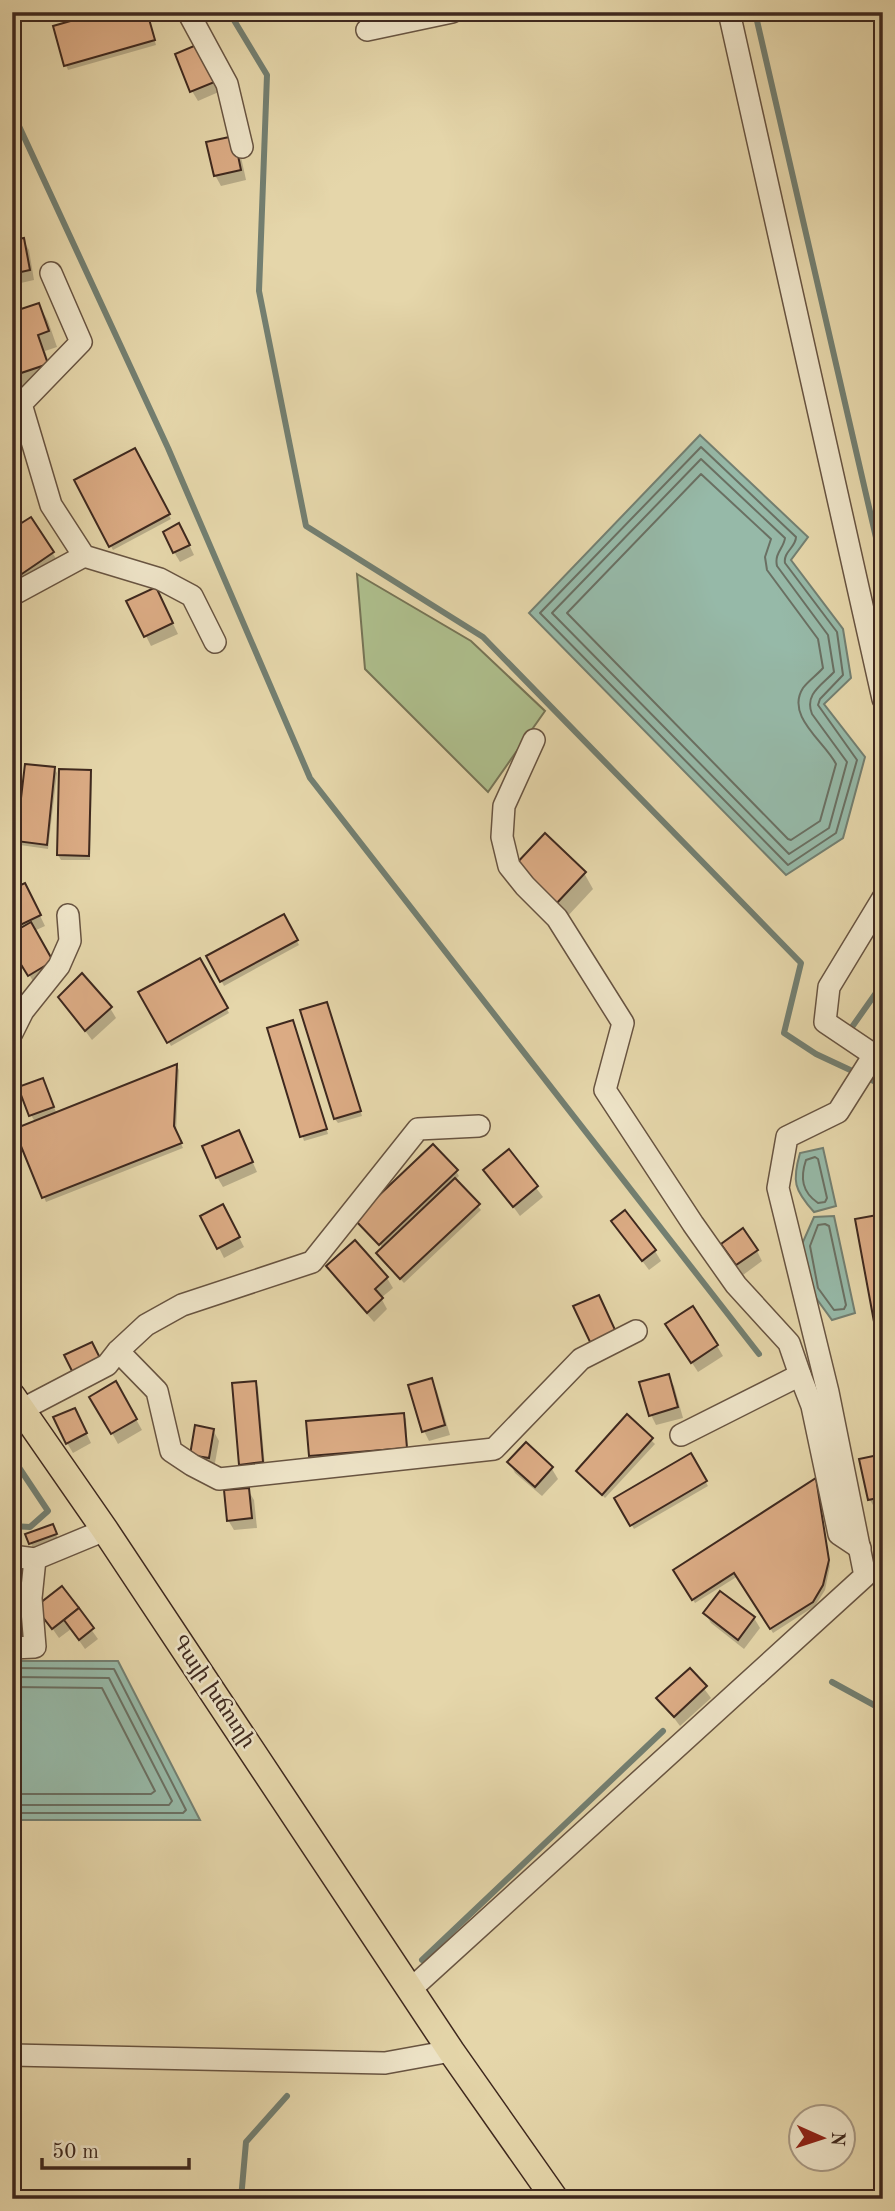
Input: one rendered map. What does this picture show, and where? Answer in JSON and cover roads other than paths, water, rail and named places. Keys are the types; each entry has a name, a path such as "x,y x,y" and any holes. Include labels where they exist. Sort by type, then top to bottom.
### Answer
{"main road":[{"name":"Գայի խճուղի","path":"17,1403 105,1530 451,2051 555,2199"}],"street":[{"path":"188,12 226,84 242,147"},
{"path":"367,30 452,12"},
{"path":"729,12 883,699"},
{"path":"51,273 81,342 21,404 51,505 84,556 160,579 192,596 215,642"},
{"path":"12,595 84,556"},
{"path":"534,740 504,806 502,838 509,866 557,918 623,1023 605,1090 736,1285 789,1343 812,1406 839,1534 860,1548"},
{"path":"411,1989 865,1576 828,1392 778,1188 787,1137 838,1112 875,1057 825,1022 829,987 883,898"},
{"path":"12,1033 23,1011 59,966 70,941 68,915"},
{"path":"17,1403 107,1365 146,1325 182,1304 312,1262 418,1129 479,1126"},
{"path":"118,1352 157,1391 171,1451 219,1479 494,1449 581,1359 636,1331"},
{"path":"681,1435 800,1375"},
{"path":"12,1556 34,1559 105,1530"},
{"path":"12,1648 35,1647 30,1598 34,1559"},
{"path":"12,2055 385,2063 451,2051"}],"water":[{"path":"700,435 808,537 791,560 843,629 851,678 824,704 865,757 843,838 786,875 529,613"},
{"path":"823,1148 836,1206 814,1212 796,1185 796,1171 800,1153"},
{"path":"834,1216 855,1313 832,1320 811,1291 802,1244 814,1217"},
{"path":"12,1661 118,1661 200,1820 12,1820"}],"waterway":[{"path":"229,12 267,75 259,291 306,526 483,637 801,963 784,1033 816,1054 883,1083"},
{"path":"755,12 883,568"},
{"path":"12,111 168,448 310,778 759,1354"},
{"path":"852,1027 883,983"},
{"path":"12,1457 48,1511 30,1527 12,1526"},
{"path":"832,1682 883,1710"},
{"path":"422,1960 663,1731"},
{"path":"241,2199 246,2142 287,2096"}]}
